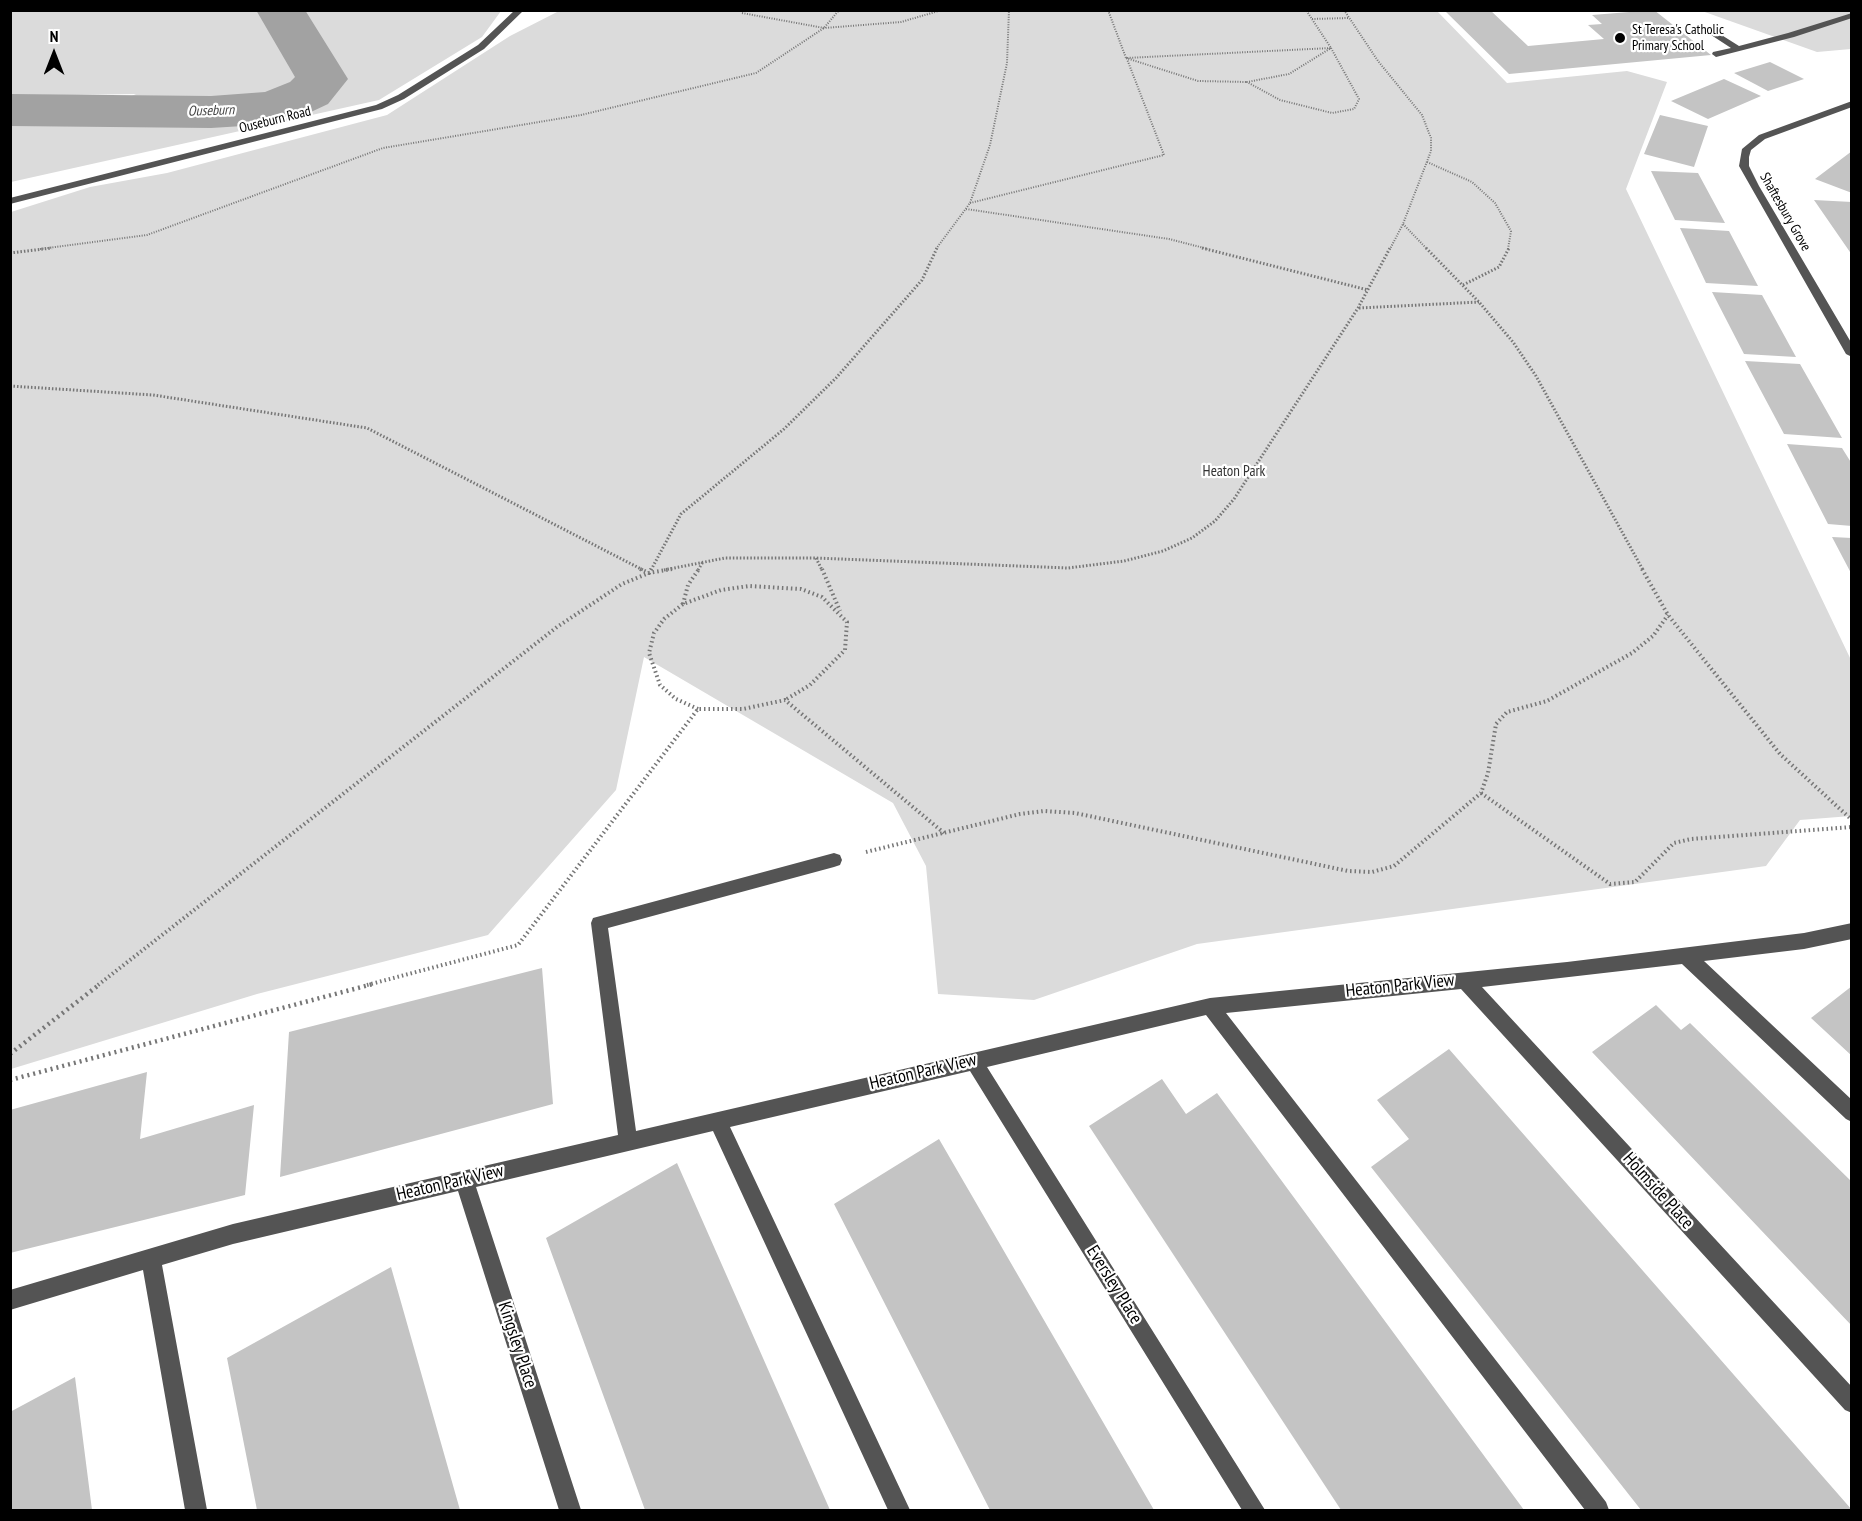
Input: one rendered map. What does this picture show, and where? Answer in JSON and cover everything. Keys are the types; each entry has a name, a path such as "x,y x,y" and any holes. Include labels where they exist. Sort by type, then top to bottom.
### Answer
{"street":[{"name":"Ouseburn Road","path":"10,201 379,107 401,98 482,47 520,10"},
{"path":"1716,54 1740,49 1851,15"},
{"path":"1708,31 1740,49"},
{"name":"Shaftesbury Grove","path":"1851,104 1762,137 1747,149 1744,166 1851,354"},
{"path":"628,1141 599,923 834,860"},
{"name":"Heaton Park View","path":"10,1300 233,1234 1210,1006 1685,955 1804,941 1851,931"},
{"path":"1685,955 1851,1113"},
{"name":"Holmside Place","path":"1464,980 1851,1403"},
{"path":"1210,1006 1598,1510"},
{"name":"Eversley Place","path":"973,1060 1254,1510"},
{"path":"717,1120 898,1510"},
{"name":"Kingsley Place","path":"464,1180 570,1510"},
{"path":"151,1260 196,1510"}],"path":[{"path":"10,253 147,235 383,148 581,116 756,73 824,28 839,10"},
{"path":"742,13 824,28 901,22 942,10"},
{"path":"649,573 681,514 726,474 784,429 836,378 922,280 936,249 970,203 990,145 1007,63 1010,10"},
{"path":"970,203 1164,155 1108,10"},
{"path":"1247,82 1290,102 1332,113 1354,109 1359,99 1306,10"},
{"path":"10,1054 557,627 622,584 649,573 725,558 815,558 1068,568 1124,561 1163,551 1192,538 1215,521 1234,499 1358,308 1402,224 1431,151 1431,138 1422,115 1378,61 1344,10"},
{"path":"1311,19 1349,18"},
{"path":"1126,58 1330,48"},
{"path":"1126,58 1198,81 1247,82 1289,74 1307,65 1330,48"},
{"path":"1427,162 1452,171 1472,182 1496,203 1511,231 1511,243 1499,267 1463,285"},
{"path":"966,209 1168,239 1368,290"},
{"path":"1402,224 1479,302 1513,342 1536,376 1668,615 1780,753 1851,820"},
{"path":"1358,308 1479,302"},
{"path":"10,386 153,395 367,428 649,573"},
{"path":"815,558 832,588 840,612"},
{"path":"683,604 688,585 704,561"},
{"path":"775,585 801,589 822,597 840,612 848,622 845,650 810,685 785,700 743,709 698,709 676,699 660,685 652,667 649,653 654,633 664,620 683,604 722,590 775,585"},
{"path":"834,860 1020,814 1044,811 1075,813 1348,871 1372,872 1394,866 1481,793 1488,773 1496,724 1507,712 1547,701 1632,653 1653,636 1668,615"},
{"path":"785,700 944,833"},
{"path":"10,1080 518,945 698,709"},
{"path":"1481,793 1610,884 1635,882 1674,843 1691,839 1851,827"}],"green space":[{"path":"11,10 501,11 482,37 379,100 11,182 11,118 84,117 136,94 11,96"},
{"name":"Heaton Park","path":"559,11 1437,11 1507,83 1627,71 1667,82 1626,189 1851,660 1851,816 1800,820 1766,866 1197,944 1034,1000 938,994 926,866 893,803 644,657 616,790 488,935 257,994 11,1069 11,212 90,187 167,173 387,115 510,36"},
{"path":"1702,11 1851,11 1851,49 1817,52"}],"building":[{"path":"1444,10 1490,10 1528,46 1604,39 1588,25 1602,24 1592,15 1654,10 1711,55 1509,74"},
{"path":"1770,62 1804,79 1768,91 1734,73"},
{"path":"1724,79 1761,96 1708,119 1671,101"},
{"path":"1660,115 1708,126 1694,167 1644,154"},
{"path":"1852,151 1852,193 1815,179"},
{"path":"1651,171 1698,173 1725,223 1675,220"},
{"path":"1814,200 1852,202 1852,255"},
{"path":"1680,228 1729,231 1758,286 1706,283"},
{"path":"1712,292 1762,295 1796,357 1744,354"},
{"path":"1745,361 1800,364 1842,438 1784,434"},
{"path":"1787,444 1842,448 1852,464 1852,526 1828,524"},
{"path":"1832,537 1852,538 1852,575"},
{"path":"542,968 553,1104 280,1177 289,1032"},
{"path":"1852,986 1852,1056 1811,1018"},
{"path":"1656,1005 1681,1030 1690,1023 1852,1182 1852,1326 1592,1052"},
{"path":"1449,1049 1852,1510 1641,1510 1371,1167 1409,1139 1377,1100"},
{"path":"147,1072 140,1139 254,1105 245,1195 10,1253 10,1110"},
{"path":"1162,1079 1186,1114 1217,1093 1524,1510 1341,1510 1089,1126"},
{"path":"939,1139 1154,1510 990,1510 834,1204"},
{"path":"677,1163 830,1510 645,1510 546,1238"},
{"path":"391,1267 460,1510 257,1510 227,1358"},
{"path":"75,1377 92,1510 10,1510 10,1412"}],"waterway":[{"name":"Ouseburn","path":"10,110 211,112 275,108 309,93 322,79 280,10"}],"place":[{"name":"St Teresa's Catholic Primary School","path":"1620,38"}]}
